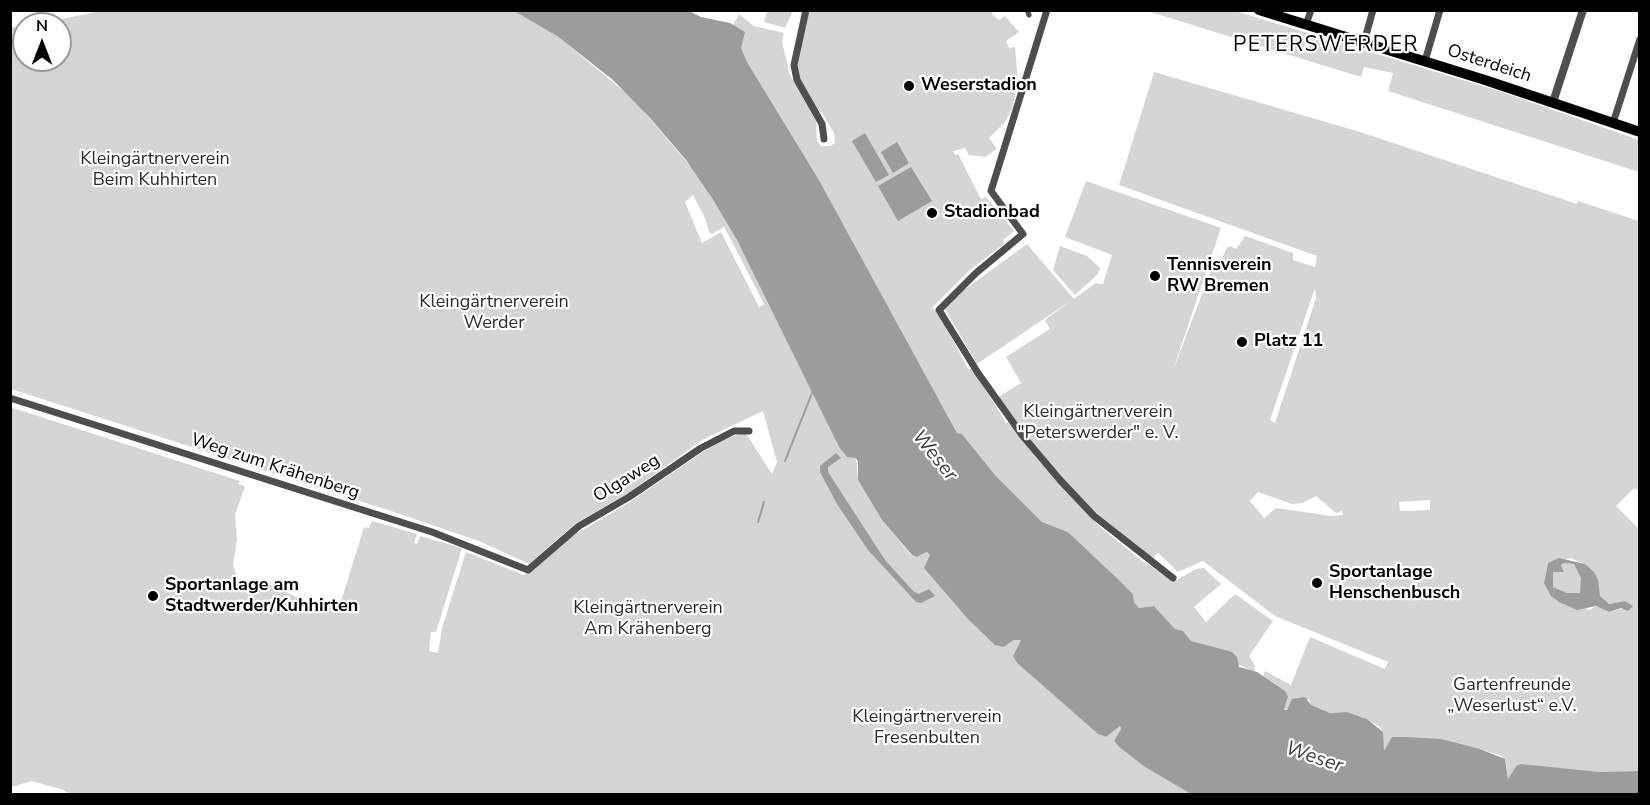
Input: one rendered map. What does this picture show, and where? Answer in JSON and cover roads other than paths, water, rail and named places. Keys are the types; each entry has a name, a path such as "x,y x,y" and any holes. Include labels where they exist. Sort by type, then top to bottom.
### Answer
{"main road":[{"name":"Osterdeich","path":"1259,10 1425,61 1640,132"}],"street":[{"path":"806,10 794,65 797,80 822,124 824,139"},
{"path":"1047,10 991,191 1023,234 976,273 939,310 978,373 1022,435 1060,480 1094,516 1173,578"},
{"path":"1306,25 1311,10"},
{"path":"1364,42 1373,10"},
{"path":"1425,61 1440,10"},
{"path":"1553,102 1583,10"},
{"path":"1612,123 1640,39"},
{"name":"Weg zum Krähenberg","path":"10,398 432,532 528,570"},
{"name":"Olgaweg","path":"528,570 579,526 630,496 701,448 734,431 749,431"}],"water":[{"name":"Weser","path":"514,11 689,11 701,17 730,23 745,32 741,48 747,62 819,180 957,433 962,434 995,475 1042,522 1068,532 1119,580 1133,594 1134,602 1139,608 1154,606 1175,629 1183,631 1191,641 1232,652 1237,657 1239,667 1257,672 1285,691 1288,696 1284,710 1287,710 1292,699 1305,697 1311,705 1330,713 1347,712 1367,719 1383,732 1384,751 1392,737 1441,739 1480,749 1505,759 1508,779 1516,766 1521,764 1599,772 1639,771 1639,794 1191,794 1145,767 1114,741 1121,729 1120,726 1106,737 1098,734 1017,663 1013,656 1021,640 1014,640 1004,647 995,645 968,619 924,568 930,555 927,552 917,557 912,555 882,520 858,480 856,458 847,457 839,447 737,240 686,160 613,80 557,36"},
{"path":"865,133 889,175 876,182 852,141"},
{"path":"897,142 909,163 893,173 881,152"},
{"path":"911,167 932,201 898,221 878,186"},
{"path":"836,453 841,458 828,467 828,472 885,560 914,592 919,594 929,589 935,596 921,603 916,602 868,550 837,504 820,472 820,466"},
{"path":"1559,558 1585,564 1594,572 1598,580 1600,596 1609,604 1625,601 1633,606 1628,611 1621,608 1609,612 1596,606 1577,610 1559,602 1551,596 1544,583 1548,563","holes":["1564,563 1574,564 1581,578 1580,593 1567,593 1553,587 1553,572 1564,572 1561,565"]}],"waterway":[{"path":"785,461 814,388"},
{"path":"758,522 764,502"}],"place":[{"name":"Weserstadion","path":"909,86"},
{"name":"Stadionbad","path":"932,213"},
{"name":"Tennisverein RW Bremen","path":"1155,276"},
{"name":"Platz 11","path":"1242,342"},
{"name":"Sportanlage Henschenbusch","path":"1317,583"},
{"name":"Sportanlage am Stadtwerder/Kuhhirten","path":"153,596"}],"district":[{"name":"PETERSWERDER","path":"1326,46"}],"park label":[{"name":"Kleingärtnerverein Beim Kuhhirten","path":"155,170"},
{"name":"Kleingärtnerverein Werder","path":"494,313"},
{"name":"Kleingärtnerverein \"Peterswerder\" e. V.","path":"1098,423"},
{"name":"Kleingärtnerverein Am Krähenberg","path":"648,619"},
{"name":"Gartenfreunde „Weserlust“ e.V.","path":"1512,696"},
{"name":"Kleingärtnerverein Fresenbulten","path":"927,728"}]}
